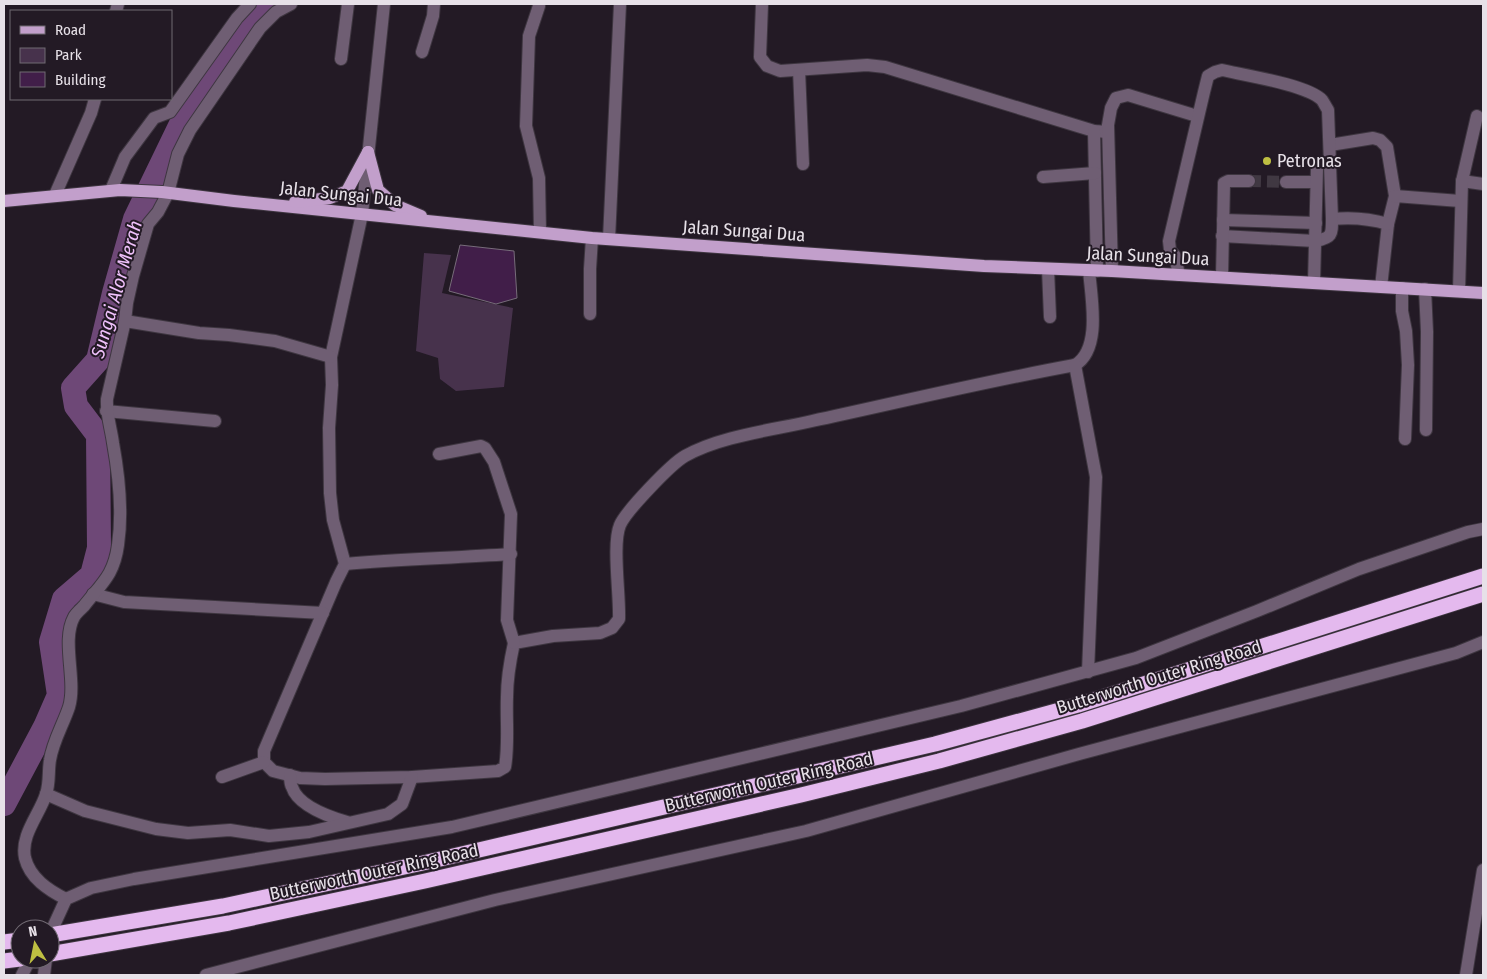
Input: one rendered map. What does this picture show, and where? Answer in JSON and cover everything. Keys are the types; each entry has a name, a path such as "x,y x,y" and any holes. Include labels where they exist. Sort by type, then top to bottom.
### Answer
{"highway":[{"name":"Butterworth Outer Ring Road","path":"60,933 223,906 423,863 935,744 1078,704 1483,576"},
{"name":"Butterworth Outer Ring Road","path":"60,952 229,923 425,881 939,761 1082,721 1483,594"}],"main road":[{"path":"278,205 330,198 347,191 368,152"},
{"path":"368,152 378,190 394,205 432,221"},
{"name":"Jalan Sungai Dua","path":"4,201 116,190 165,192 592,238 966,265 1112,271 1483,293"}],"street":[{"path":"116,190 125,157 154,118 170,112 237,18 250,4"},
{"path":"66,898 49,889 35,878 28,868 24,856 31,826 46,794 49,779 49,762 55,742 69,707 72,687 69,640 74,618 104,583 114,568 118,544 119,478 106,411 133,276 148,224 158,212 178,154 190,130 260,28 276,12 291,4"},
{"path":"341,59 348,4"},
{"path":"384,4 362,214 331,356 330,493 333,520 345,564 264,751 264,762 273,771 324,779 487,773 498,771 505,767 507,756 507,697 510,659 514,643 507,620 512,514 494,462 486,448 481,446 439,454"},
{"path":"422,52 433,16 434,4"},
{"path":"609,239 620,4"},
{"path":"762,4 760,57 767,66 780,70 867,64 885,67 1094,131 1108,132"},
{"path":"539,6 529,36 526,126 539,178 540,232"},
{"path":"799,70 803,164"},
{"path":"1179,275 1175,256 1170,250 1169,241 1197,116 1208,76 1222,70 1278,81 1314,94 1322,100 1328,110 1332,219 1330,237 1315,241 1222,236"},
{"path":"1112,271 1108,132 1111,108 1116,98 1128,95 1197,116"},
{"path":"55,195 91,113 95,100"},
{"path":"1459,292 1462,181 1477,116"},
{"path":"514,643 553,636 600,634 612,628 619,619 617,542 620,524 651,488 684,456 714,444 759,432 1009,377 1075,365 1084,360 1090,346 1093,330 1094,131"},
{"path":"1330,145 1373,138 1380,140 1387,148 1395,196 1388,224 1381,287"},
{"path":"1314,283 1316,167"},
{"path":"1043,177 1095,173"},
{"path":"1222,277 1224,183 1228,181 1249,181"},
{"path":"1462,181 1483,184"},
{"path":"1286,182 1316,182"},
{"path":"1395,196 1460,201"},
{"path":"1332,219 1352,217 1388,224"},
{"path":"1222,220 1316,223"},
{"path":"590,314 592,238"},
{"path":"1048,269 1050,317"},
{"path":"1402,288 1402,311 1406,331 1408,365 1405,439"},
{"path":"1425,289 1427,332 1426,430"},
{"path":"125,321 199,333 275,341 331,356"},
{"path":"1075,365 1096,477 1088,672"},
{"path":"106,411 215,421"},
{"path":"57,919 66,898 91,888 134,879 452,828 928,715 1088,672 1145,654 1359,569 1468,532 1483,529"},
{"path":"345,564 386,560 446,559 511,554"},
{"path":"93,594 124,602 323,613"},
{"path":"206,975 495,900 806,831 1079,754 1456,653 1483,642"},
{"path":"222,777 264,762"},
{"path":"290,775 292,788 301,800 323,814 347,822"},
{"path":"46,794 85,811 156,829 188,833 230,830 269,836 309,832 388,814 402,804 412,777"},
{"path":"1466,975 1483,870"}],"green space":[{"path":"424,253 451,255 442,293 513,308 504,387 456,391 440,379 438,358 416,351"}],"building":[{"path":"460,245 514,251 517,298 496,304 449,291"}],"waterway":[{"name":"Sungai Alor Merah","path":"4,804 45,727 59,695 51,642 64,599 92,575 99,548 98,435 76,406 73,388 98,360 114,293 135,219 195,95 262,4"}],"tunnel":[{"path":"1249,181 1286,182"}],"place":[{"name":"Petronas","path":"1267,161"}]}
